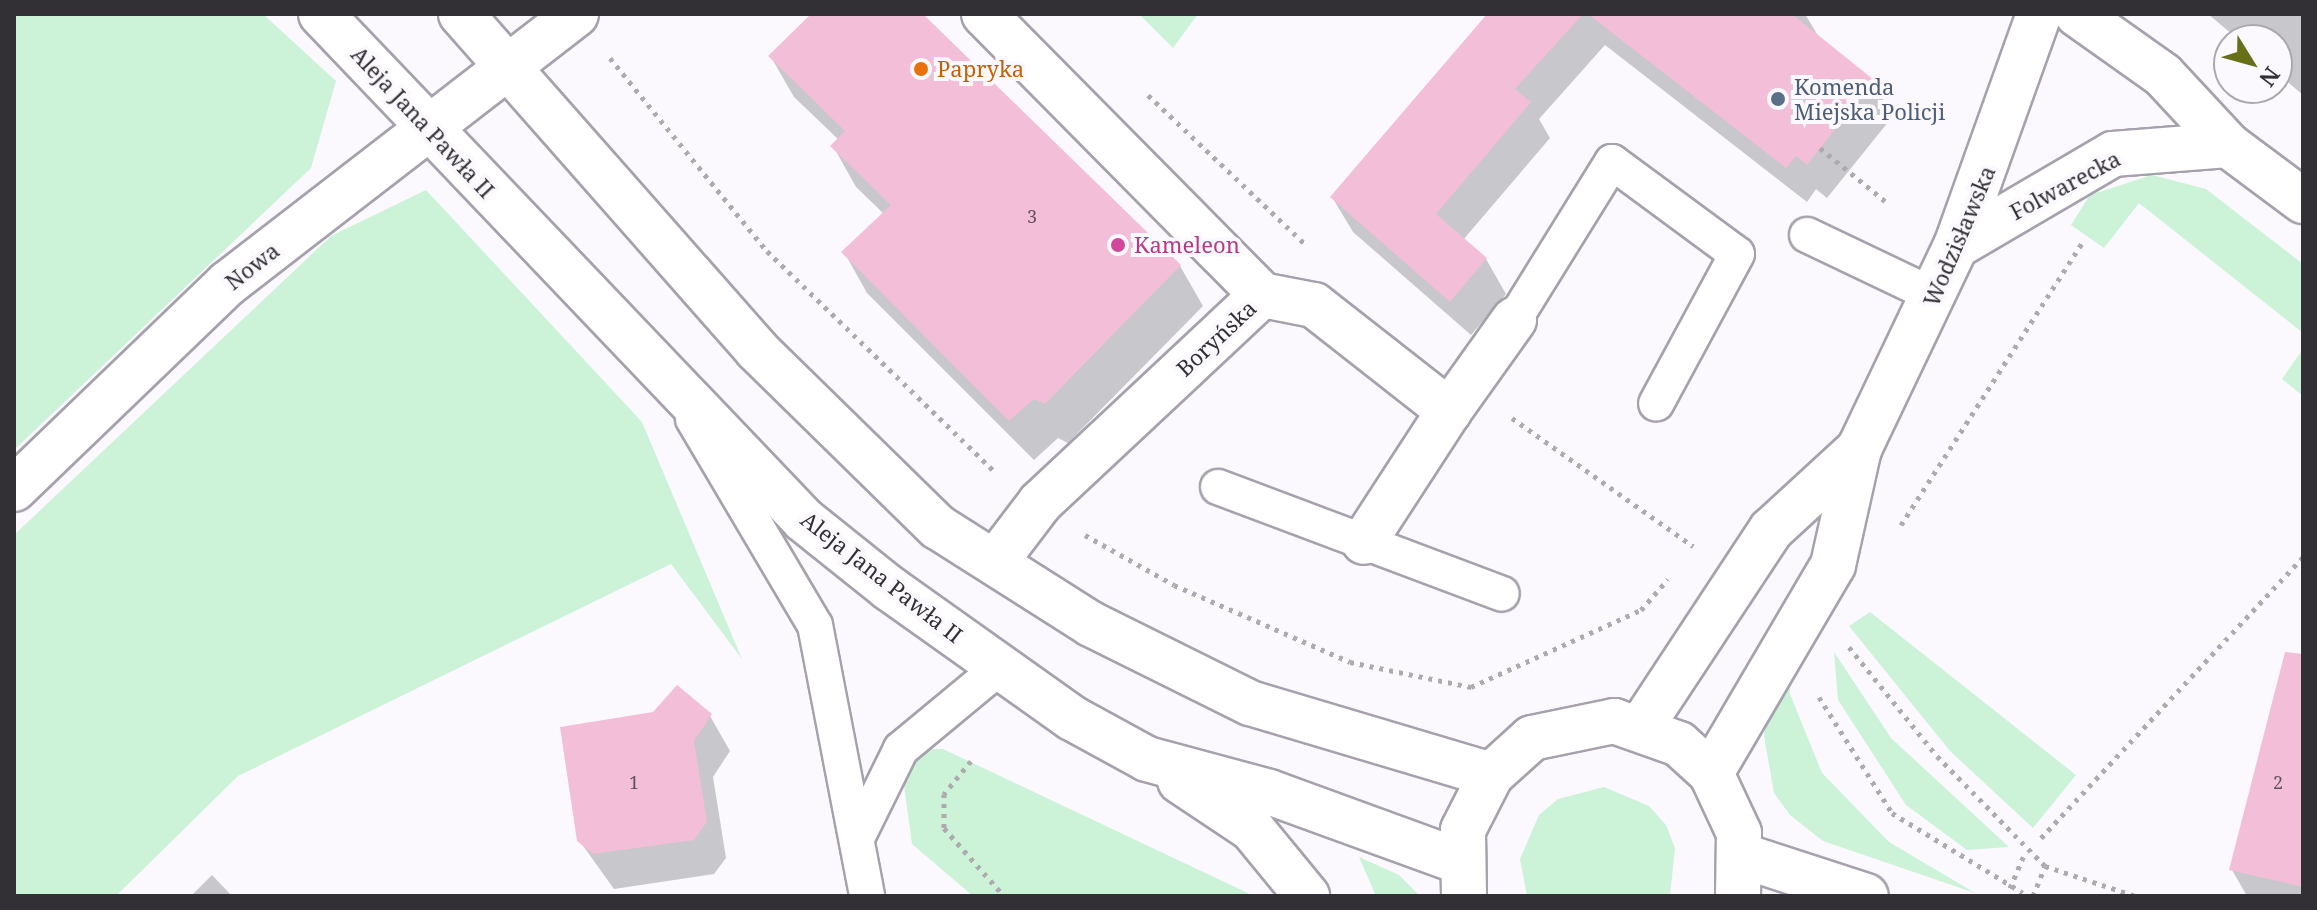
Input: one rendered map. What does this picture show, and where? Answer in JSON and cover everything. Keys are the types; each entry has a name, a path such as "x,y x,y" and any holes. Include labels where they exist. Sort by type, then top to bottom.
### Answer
{"street":[{"name":"Aleja Jana Pawła II","path":"321,14 674,388 804,520 999,668 1147,759 1269,792 1462,879"},
{"path":"461,14 814,410 938,527 1091,624 1250,703 1437,764 1491,775"},
{"name":"Nowa","path":"14,489 227,284 431,130 575,14"},
{"name":"Boryńska","path":"984,14 1262,295 1040,503 995,562"},
{"name":"Wodzisławska","path":"1711,773 1833,565 1859,449 1935,296 1956,246 2039,14"},
{"path":"2077,14 2163,75 2228,145 2303,201"},
{"name":"Folwarecka","path":"1956,246 2113,154 2228,145"},
{"path":"1262,295 1314,305 1449,411"},
{"path":"1364,542 1449,411 1514,320"},
{"name":"Wodzisławska","path":"1641,727 1771,530 1859,449"},
{"path":"1462,879 1468,815 1491,775 1532,738 1559,728 1614,721 1641,727 1679,744 1711,773 1733,811 1740,876 1866,896"},
{"path":"1147,759 1252,829 1307,896"}],"lane":[{"path":"1514,320 1612,162 1737,254 1656,404"},
{"path":"1807,235 1935,296"},
{"path":"674,388 815,625 841,774 859,834 867,896"},
{"path":"1218,487 1502,594"},
{"path":"859,834 901,749 999,668"}],"path":[{"path":"575,14 767,251 986,466 1174,585 1350,662 1471,687 1641,610 1678,568"},
{"path":"1820,148 1885,201"},
{"path":"1895,535 2082,243"},
{"path":"1687,558 1704,537"},
{"path":"2041,838 2303,557"},
{"path":"1841,640 1870,665 1937,756 2045,866 2135,896"},
{"path":"1816,686 1846,750 1892,813 2010,888 2023,893"},
{"path":"973,757 944,794 944,828 1004,896"},
{"path":"2010,888 2023,857"},
{"path":"2033,896 2045,866"}],"green space":[{"path":"14,14 263,14 336,81 311,168 14,450"},
{"path":"1139,14 1198,14 1173,48"},
{"path":"2152,175 2206,189 2303,264 2303,333 2139,203 2104,248 2071,225 2090,195"},
{"path":"426,190 642,422 742,659 671,564 238,776 116,896 14,896 14,535 331,236"},
{"path":"2303,349 2303,396 2282,379"},
{"path":"1870,612 2076,775 2033,828 1950,751 1849,626"},
{"path":"1834,652 1891,738 2009,847 1967,850 1906,805 1838,700"},
{"path":"1789,671 1790,694 1822,773 1889,842 1975,893 1823,841 1790,815 1774,793 1764,736 1769,702"},
{"path":"921,749 943,749 1254,896 973,896 912,844 903,778"},
{"path":"1604,787 1649,806 1666,825 1675,848 1670,896 1527,896 1520,859 1539,815 1558,799"},
{"path":"1359,857 1399,875 1420,896 1376,896"}],"building":[{"path":"811,14 923,14 1181,265 1045,404 1034,399 1009,421 841,252 891,205 830,146 845,131 768,56"},
{"path":"1487,14 1583,14 1515,89 1531,102 1436,214 1487,258 1450,302 1330,197"},
{"name":"Komenda Miejska Policji","path":"1588,14 1792,14 1874,80 1807,165 1796,156 1786,168"},
{"path":"2285,652 2303,654 2303,887 2229,870"},
{"path":"677,685 712,714 694,741 707,822 694,840 593,854 577,841 560,727 653,712"}],"place":[{"name":"Papryka","path":"921,69"},
{"name":"Komenda Miejska Policji","path":"1778,99"},
{"name":"Kameleon","path":"1118,245"}]}
